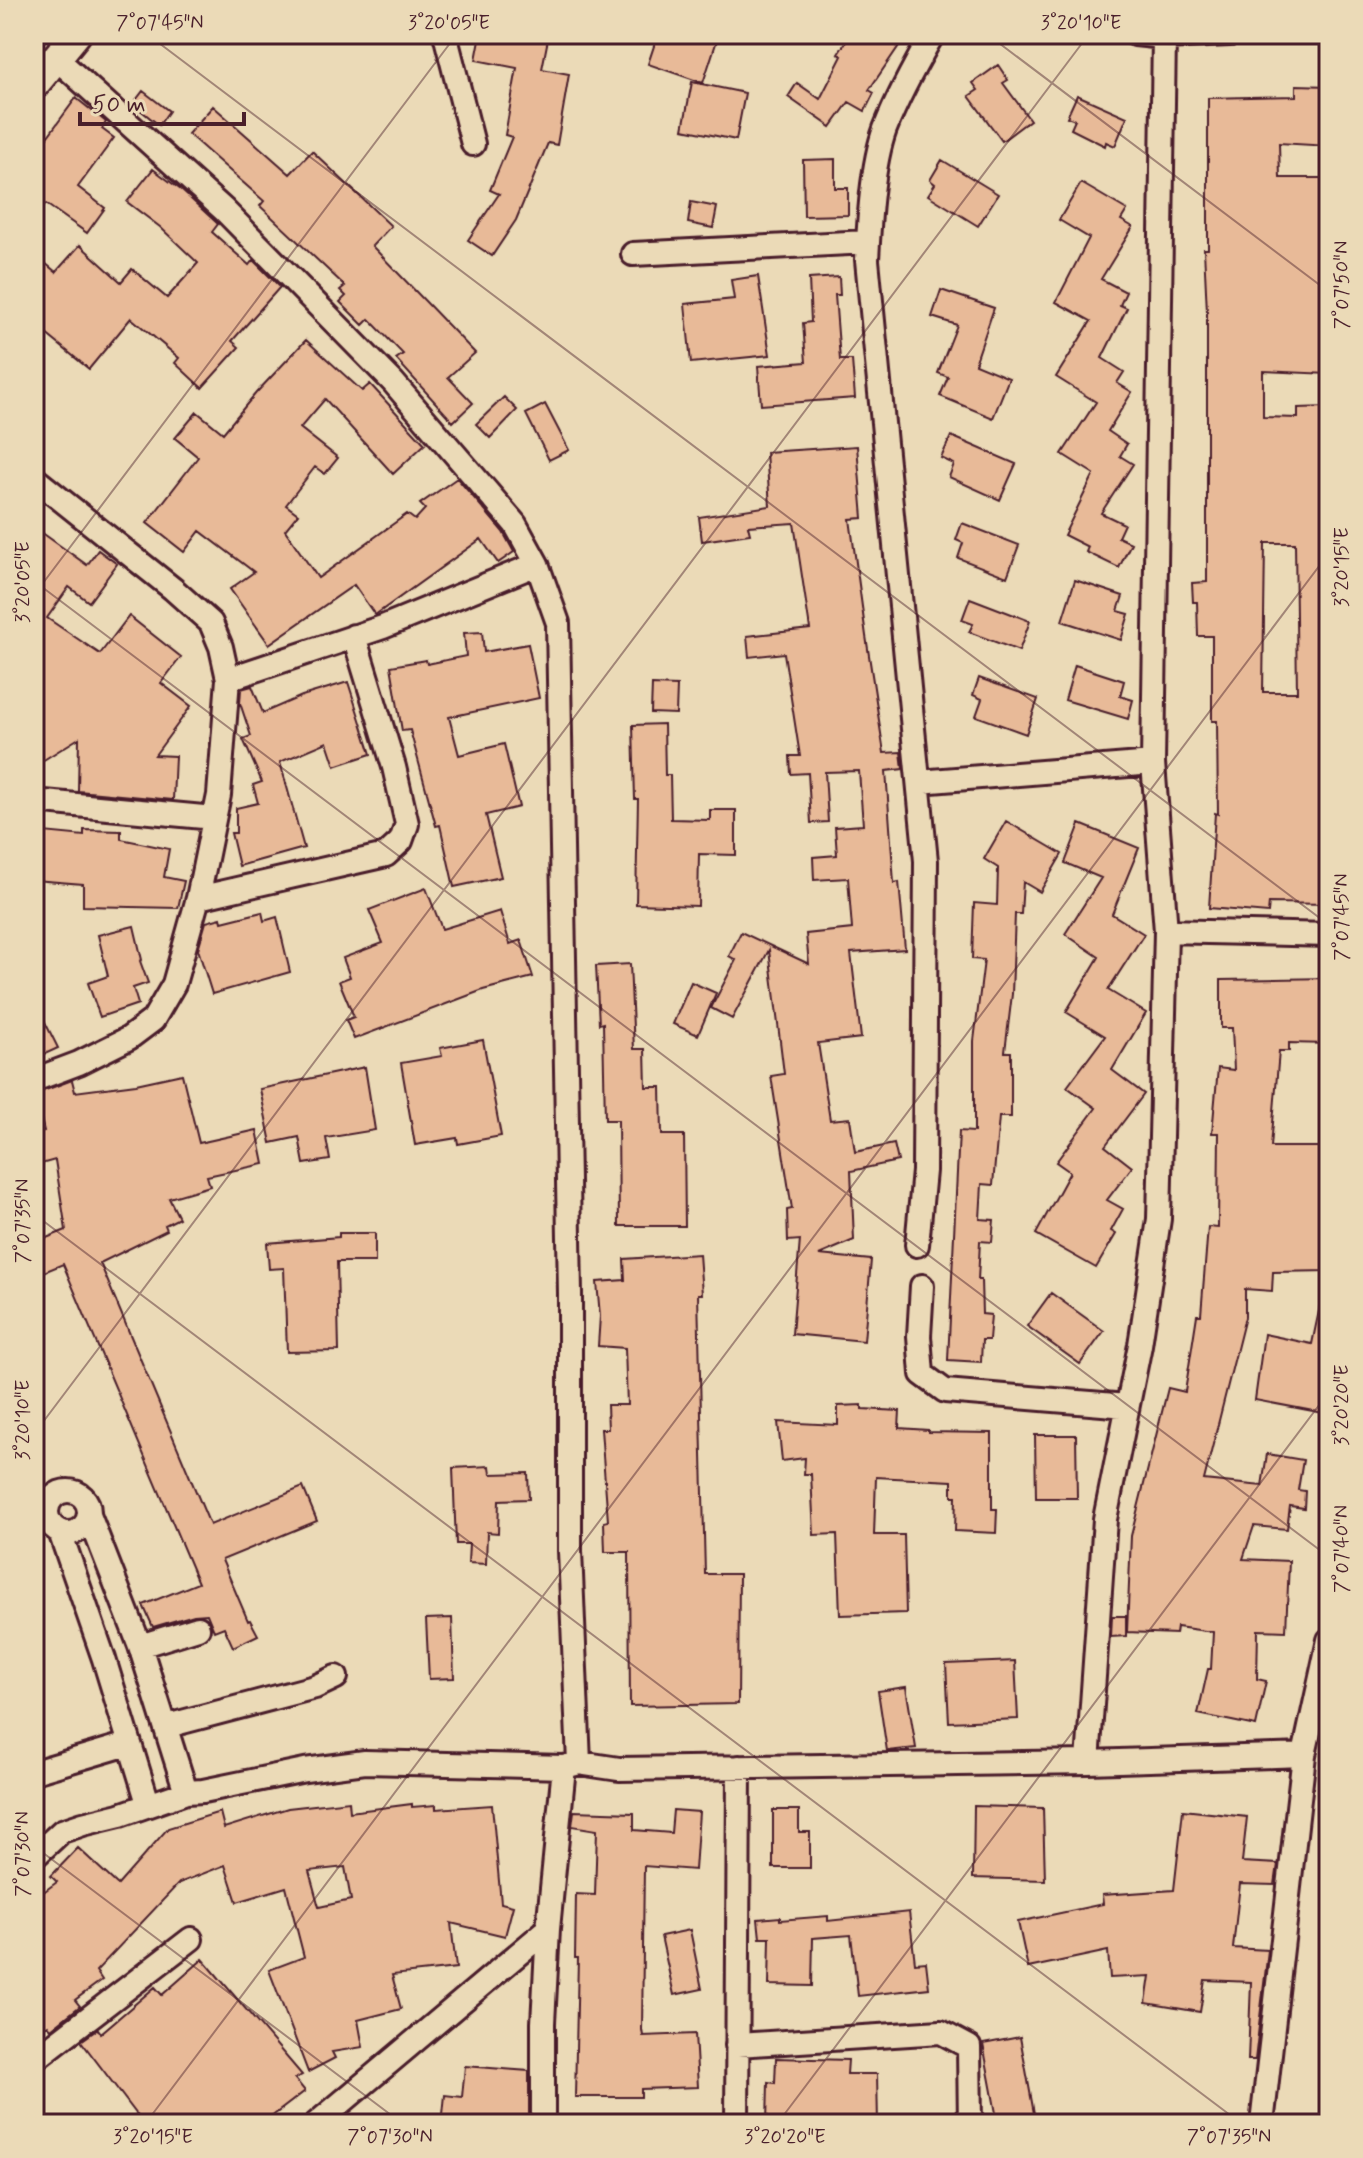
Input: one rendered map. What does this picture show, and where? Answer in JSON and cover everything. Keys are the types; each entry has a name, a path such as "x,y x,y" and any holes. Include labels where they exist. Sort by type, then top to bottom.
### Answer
{"main road":[{"path":"34,85 76,34"}],"street":[{"path":"445,34 473,144"},
{"path":"917,1245 924,1171 926,861 867,260 874,185 884,132 910,73 933,34"},
{"path":"1135,34 1164,37 1230,34"},
{"path":"1088,1762 1105,1519 1140,1345 1159,1219 1166,931 1153,763 1164,37"},
{"path":"56,58 224,210 393,382 515,524 537,564 558,623 570,1293 571,1765 548,1929 543,2023 543,2124"},
{"path":"633,254 868,242"},
{"path":"34,478 211,623 221,647 228,679 219,795 198,898 174,984 153,1020 129,1038 79,1063 34,1080"},
{"path":"228,679 354,636 537,564"},
{"path":"198,898 386,855 401,841 407,824 404,810 354,636"},
{"path":"919,782 1153,763"},
{"path":"34,801 214,818"},
{"path":"1166,931 1329,935"},
{"path":"922,1286 919,1336 922,1374 945,1391 1127,1406"},
{"path":"89,1515 86,1524 79,1530 60,1532 52,1527 46,1509 56,1493 66,1490 83,1497 88,1505 89,1515 140,1646 186,1792"},
{"path":"60,1532 104,1659 148,1803"},
{"path":"140,1646 198,1628"},
{"path":"1262,2124 1304,1755 1329,1640"},
{"path":"167,1726 315,1687 336,1677"},
{"path":"34,1772 128,1744"},
{"path":"34,1857 62,1831 186,1792 365,1762 571,1765 619,1769 1088,1762 1304,1755"},
{"path":"737,2124 739,1767"},
{"path":"316,2124 548,1929"},
{"path":"34,2060 191,1939"},
{"path":"737,2045 941,2032 969,2047 970,2124"}],"building":[{"path":"481,34 549,34 542,69 569,74 557,145 548,143 516,220 492,256 468,240 499,194 490,190 512,137 505,135 517,68 476,60"},
{"path":"658,34 719,34 703,83 648,64"},
{"path":"851,34 863,41 868,34 907,34 869,90 874,93 865,111 849,102 831,127 788,97 797,83 820,99 842,56 838,54"},
{"path":"998,65 1008,80 1003,83 1030,120 1002,141 969,96 978,90 973,83"},
{"path":"692,82 745,93 736,140 683,129"},
{"path":"1296,85 1329,86 1329,146 1279,143 1280,178 1329,178 1329,374 1263,371 1263,417 1298,418 1298,408 1328,407 1329,904 1269,903 1268,913 1209,908 1215,813 1218,814 1217,721 1212,721 1212,636 1198,636 1197,602 1193,602 1192,583 1207,582 1207,312 1204,249 1208,249 1208,98 1296,96","holes":["1265,543 1295,543 1297,692 1263,692"]},
{"path":"143,91 169,111 159,125 133,104"},
{"path":"1077,95 1127,117 1115,146 1106,142 1105,146 1071,129 1075,120 1067,117"},
{"path":"76,98 106,122 102,129 114,138 78,187 105,208 87,233 46,204 34,219 34,155"},
{"path":"213,106 290,174 312,151 391,226 372,246 475,353 448,377 473,403 453,422 396,359 403,354 369,319 363,325 340,302 346,296 340,290 345,286 260,206 264,201 188,134"},
{"path":"835,159 835,188 848,188 848,215 804,216 803,160"},
{"path":"942,160 998,194 978,226 928,195 935,184 930,180"},
{"path":"153,169 218,224 212,232 249,265 253,260 280,287 232,341 239,347 202,388 175,363 179,358 131,318 89,369 34,324 34,254 56,272 80,245 121,282 132,269 167,298 198,263 160,227 127,202"},
{"path":"1081,183 1127,210 1121,220 1133,227 1101,279 1126,292 1120,305 1127,308 1102,358 1124,372 1117,383 1132,392 1108,431 1127,444 1120,456 1133,464 1101,513 1124,524 1118,537 1131,543 1119,568 1086,552 1088,547 1064,535 1094,474 1062,454 1096,402 1056,377 1091,321 1056,302 1089,238 1059,220"},
{"path":"691,202 717,207 713,228 688,223"},
{"path":"758,276 770,355 691,363 685,304 734,299 731,280"},
{"path":"839,277 840,295 835,295 840,360 852,360 855,398 761,405 758,366 806,362 803,323 811,322 809,279"},
{"path":"941,290 994,308 975,364 1009,378 993,418 940,396 948,377 938,373 957,325 932,317"},
{"path":"306,340 362,391 370,384 425,444 393,474 325,399 300,428 338,458 325,474 315,467 286,505 298,514 285,530 318,578 407,514 415,520 425,509 420,504 457,478 503,532 514,552 498,563 481,539 375,615 354,585 269,644 230,589 254,572 200,531 184,552 147,523 198,457 175,438 197,412 223,433"},
{"path":"504,397 517,410 490,438 476,424"},
{"path":"545,404 569,450 549,460 526,414"},
{"path":"951,436 1016,464 1000,500 949,477 954,464 941,458"},
{"path":"857,446 863,518 850,519 866,636 884,753 901,752 903,769 886,771 894,883 899,882 905,949 851,953 861,1038 818,1043 830,1120 850,1118 855,1152 894,1144 898,1161 851,1171 854,1240 819,1255 871,1260 864,1341 792,1334 800,1240 788,1241 787,1210 792,1209 771,1076 784,1074 769,950 732,1019 711,1008 736,960 729,956 741,932 809,964 806,934 852,929 848,878 814,880 813,857 837,855 835,827 863,825 859,771 825,772 828,822 811,823 808,773 791,774 790,756 800,756 784,653 749,657 747,636 810,629 794,523 748,526 750,534 702,541 699,517 770,506 766,452"},
{"path":"962,523 1019,545 1007,577 958,558 963,543 956,540"},
{"path":"34,527 87,565 98,550 117,564 89,602 69,587 47,618 100,654 129,616 181,657 161,683 191,706 155,755 175,756 173,800 78,791 79,738 34,766"},
{"path":"1075,580 1123,596 1118,611 1129,614 1121,640 1062,621"},
{"path":"970,598 1030,621 1019,651 969,632 973,624 962,620"},
{"path":"482,632 484,652 528,644 539,698 449,717 459,755 504,744 519,807 486,815 501,877 454,887 440,825 436,826 410,730 402,731 391,666 426,660 427,664 466,656 464,633"},
{"path":"1075,665 1124,681 1120,696 1133,700 1128,719 1065,700"},
{"path":"979,678 1038,699 1026,734 976,716 982,699 973,695"},
{"path":"348,682 371,754 335,766 327,742 280,762 304,848 239,866 231,833 236,833 236,808 258,803 253,785 262,782 243,739 251,736 240,703 241,689 252,686 263,713 302,696"},
{"path":"652,685 677,686 676,714 651,713"},
{"path":"664,724 665,775 670,775 671,819 710,820 710,810 736,810 736,855 699,854 698,906 636,904 638,799 635,799 633,725"},
{"path":"1006,821 1062,854 1040,892 1023,882 1021,914 1015,914 1012,994 1005,1052 1011,1052 1011,1117 999,1117 993,1185 982,1184 980,1219 994,1220 992,1242 980,1241 978,1280 981,1280 982,1314 991,1315 989,1340 982,1340 981,1362 948,1360 959,1131 974,1132 974,1041 984,960 972,959 974,903 997,905 998,868 984,859"},
{"path":"1080,824 1139,848 1112,914 1144,934 1108,990 1146,1013 1112,1070 1144,1094 1105,1146 1132,1167 1107,1200 1123,1209 1111,1231 1116,1234 1096,1268 1036,1234 1070,1172 1056,1162 1096,1108 1067,1087 1105,1036 1066,1012 1099,957 1065,934 1101,878 1065,863"},
{"path":"84,830 121,831 121,839 169,849 164,877 184,881 178,908 83,906 83,884 34,880 34,831 84,836"},
{"path":"426,888 442,929 500,911 510,944 521,940 533,977 483,990 354,1039 346,1020 354,1017 339,981 350,977 343,958 383,943 369,910"},
{"path":"262,912 264,921 277,917 290,972 212,994 198,949 206,922 221,918 222,922"},
{"path":"134,926 140,961 148,983 133,988 138,1004 100,1017 88,983 108,976 98,935"},
{"path":"630,964 634,1049 645,1049 646,1087 661,1087 662,1135 684,1135 685,1226 619,1226 618,1120 605,1120 603,1023 599,1024 596,966"},
{"path":"1329,978 1329,1044 1289,1043 1289,1051 1279,1051 1271,1147 1329,1147 1329,1271 1273,1272 1272,1291 1245,1289 1245,1317 1204,1480 1262,1486 1267,1454 1303,1460 1298,1490 1305,1491 1304,1508 1290,1506 1287,1529 1254,1526 1243,1559 1289,1561 1286,1631 1258,1630 1257,1679 1266,1681 1256,1726 1198,1714 1208,1669 1211,1669 1213,1632 1177,1627 1176,1634 1127,1632 1131,1536 1168,1388 1185,1392 1197,1315 1201,1315 1208,1227 1218,1228 1219,1133 1212,1133 1218,1068 1234,1070 1232,1028 1221,1028 1221,980"},
{"path":"691,982 716,993 698,1035 673,1024"},
{"path":"34,1000 58,1048 34,1059"},
{"path":"483,1040 501,1136 458,1144 457,1138 415,1145 401,1063 442,1056 440,1048"},
{"path":"365,1067 375,1130 326,1138 330,1160 304,1164 299,1137 271,1143 260,1089"},
{"path":"182,1074 199,1143 257,1130 264,1164 207,1176 210,1186 169,1198 179,1218 165,1225 167,1230 100,1263 210,1525 303,1487 317,1521 222,1560 248,1621 258,1635 233,1647 224,1627 214,1631 207,1614 153,1627 143,1605 198,1583 63,1264 34,1276 34,1243 66,1230 55,1160 34,1166 34,1134 44,1131 35,1094 72,1080 75,1092"},
{"path":"339,1233 375,1233 375,1262 337,1262 339,1351 287,1352 284,1268 269,1269 267,1243 339,1237"},
{"path":"699,1254 705,1574 739,1574 738,1704 630,1706 629,1552 605,1552 604,1522 608,1521 601,1429 608,1429 607,1405 627,1405 625,1348 598,1346 600,1316 597,1282 625,1280 624,1259"},
{"path":"1051,1293 1104,1331 1080,1364 1027,1326"},
{"path":"1321,1301 1329,1302 1329,1414 1255,1400 1264,1334 1312,1344"},
{"path":"862,1405 862,1409 900,1411 899,1428 928,1432 992,1433 992,1509 997,1509 996,1533 955,1531 956,1496 952,1496 952,1481 876,1477 874,1535 904,1535 906,1613 840,1615 837,1534 814,1535 811,1474 804,1474 805,1458 782,1461 778,1422 838,1425 838,1406"},
{"path":"1035,1435 1076,1435 1077,1498 1036,1498"},
{"path":"490,1466 491,1474 528,1473 529,1499 499,1500 498,1533 487,1532 486,1564 468,1563 469,1544 456,1544 453,1468"},
{"path":"1112,1616 1126,1616 1126,1636 1111,1637"},
{"path":"452,1618 454,1678 429,1679 426,1619"},
{"path":"1015,1661 1018,1719 949,1722 946,1664"},
{"path":"906,1687 916,1748 887,1751 878,1691"},
{"path":"349,1801 350,1812 412,1804 412,1807 436,1805 436,1809 492,1805 501,1903 513,1906 505,1936 451,1923 456,1968 392,1975 401,2009 358,2020 363,2047 332,2052 335,2058 308,2072 269,1970 304,1957 286,1887 237,1902 225,1865 179,1883 96,1971 102,1980 75,2000 80,2006 51,2029 48,2025 34,2033 34,1899 57,1882 51,1876 78,1848 118,1885 168,1828 220,1812 224,1828 288,1808","holes":["345,1867 351,1900 319,1907 309,1871"]},
{"path":"974,1806 1043,1808 1045,1880 973,1878"},
{"path":"673,1810 699,1812 695,1870 644,1866 642,2030 643,2036 695,2034 698,2087 641,2089 641,2097 575,2097 576,1894 595,1895 597,1830 572,1826 574,1811 634,1813 634,1830 671,1833"},
{"path":"773,1810 799,1810 799,1832 810,1832 810,1868 773,1868"},
{"path":"1183,1810 1247,1817 1242,1862 1278,1864 1275,1885 1240,1884 1233,1948 1268,1950 1255,2060 1248,2060 1251,1982 1205,1980 1200,2012 1146,2003 1150,1976 1110,1978 1108,1951 1028,1968 1018,1922 1103,1904 1102,1895 1174,1890"},
{"path":"909,1912 915,1963 926,1962 929,1988 858,1996 851,1935 813,1938 812,1986 769,1985 770,1938 760,1938 758,1919 828,1916 828,1921"},
{"path":"690,1930 702,1989 674,1995 661,1936"},
{"path":"203,1959 302,2075 295,2079 305,2091 262,2124 144,2124 81,2041 98,2029 101,2033 155,1987 162,1995"},
{"path":"1020,2037 1035,2119 998,2124 983,2044"},
{"path":"776,2058 848,2060 847,2074 877,2074 878,2124 767,2124 768,2082 775,2083"},
{"path":"465,2066 529,2071 529,2124 442,2124 445,2095 462,2097"}]}
